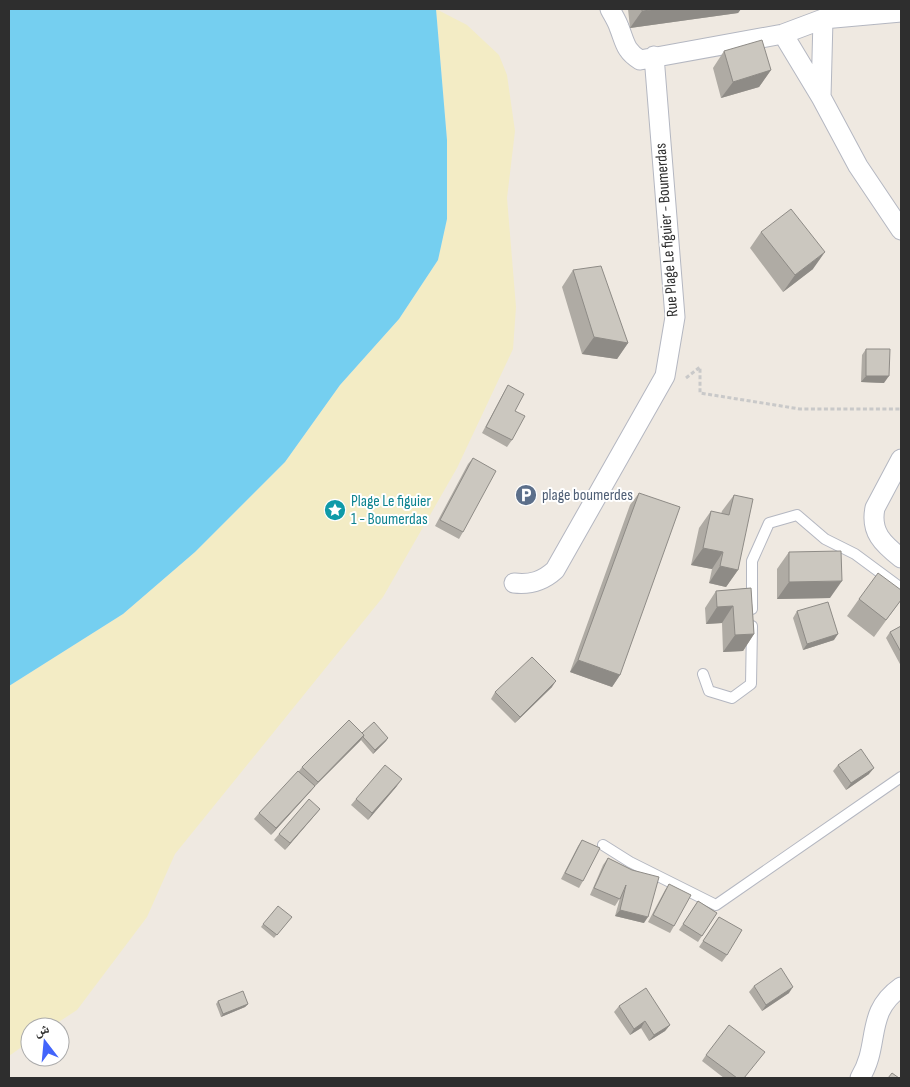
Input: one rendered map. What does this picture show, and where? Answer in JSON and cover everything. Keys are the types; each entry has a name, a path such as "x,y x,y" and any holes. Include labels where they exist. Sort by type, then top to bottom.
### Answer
{"street":[{"path":"610,9 620,28 623,44 627,50 647,58 783,34 823,19 901,12"},
{"path":"821,97 823,19"},
{"path":"783,34 821,97 858,166 901,230"},
{"name":"Rue Plage Le figuier - Boumerdas","path":"514,583 532,583 555,570 665,376 676,317 657,85 647,58"},
{"path":"901,459 875,508 874,516 874,524 880,539 901,558"},
{"path":"860,1078 869,1061 877,1015 884,1003 901,987"}],"lane":[{"path":"703,674 709,691 732,698 751,684 752,561 769,523 797,515 825,539 855,554 901,588"},
{"path":"603,845 630,862 716,904 901,777"}],"path":[{"path":"665,376 683,381 700,367 700,393 800,409 901,409"}],"sand":[{"name":"Plage Le figuier 1 - Boumerdas","path":"436,9 467,25 499,55 507,75 515,131 507,198 516,307 513,349 457,468 383,597 175,854 147,917 77,1010 66,1017 20,1017 20,1048 9,1056 9,686 123,614 195,552 285,462 340,385 399,319 438,260 447,219 447,140"}],"water":[{"path":"9,9 436,9 447,140 447,219 438,260 399,319 340,385 285,462 195,552 123,614 9,686"}],"building":[{"path":"642,9 660,9 642,11"},
{"path":"762,40 771,70 733,82 724,51"},
{"path":"791,209 825,252 795,275 761,232"},
{"path":"601,266 628,343 594,337 573,270"},
{"path":"866,349 890,349 889,376 866,376"},
{"path":"508,385 524,394 515,411 525,416 512,440 486,427"},
{"path":"473,458 496,471 463,532 440,520"},
{"path":"639,493 680,507 620,675 578,660"},
{"path":"734,495 753,499 738,570 720,566 723,552 703,548 711,511 729,515"},
{"path":"841,551 842,581 789,582 789,552"},
{"path":"878,573 901,590 901,600 886,620 859,599"},
{"path":"751,588 754,634 735,635 733,606 717,607 716,591"},
{"path":"828,602 838,634 807,644 797,611"},
{"path":"901,626 901,652 890,632"},
{"path":"532,657 556,681 520,717 495,692"},
{"path":"349,720 364,735 318,782 302,767"},
{"path":"374,722 388,738 375,750 363,737 362,733"},
{"path":"861,749 874,768 851,783 838,765"},
{"path":"385,765 402,779 372,813 356,799"},
{"path":"298,771 315,786 276,828 259,813"},
{"path":"309,799 320,809 290,843 279,834"},
{"path":"582,840 600,848 583,881 565,873"},
{"path":"608,858 632,870 659,877 648,917 620,910 626,885 620,899 594,888"},
{"path":"669,884 691,895 674,926 653,915"},
{"path":"698,901 717,913 702,936 683,924"},
{"path":"278,906 292,917 277,935 263,924"},
{"path":"719,917 742,930 727,955 703,941"},
{"path":"781,968 793,987 766,1005 754,986"},
{"path":"646,988 670,1025 654,1035 645,1021 634,1029 619,1006"},
{"path":"243,991 248,1004 223,1014 218,1001"},
{"path":"729,1025 765,1052 744,1078 737,1078 706,1055"},
{"path":"892,1073 899,1078 888,1078"}],"place":[{"name":"plage boumerdes","path":"526,495"},
{"name":"Plage Le figuier 1 - Boumerdas","path":"335,510"}]}
